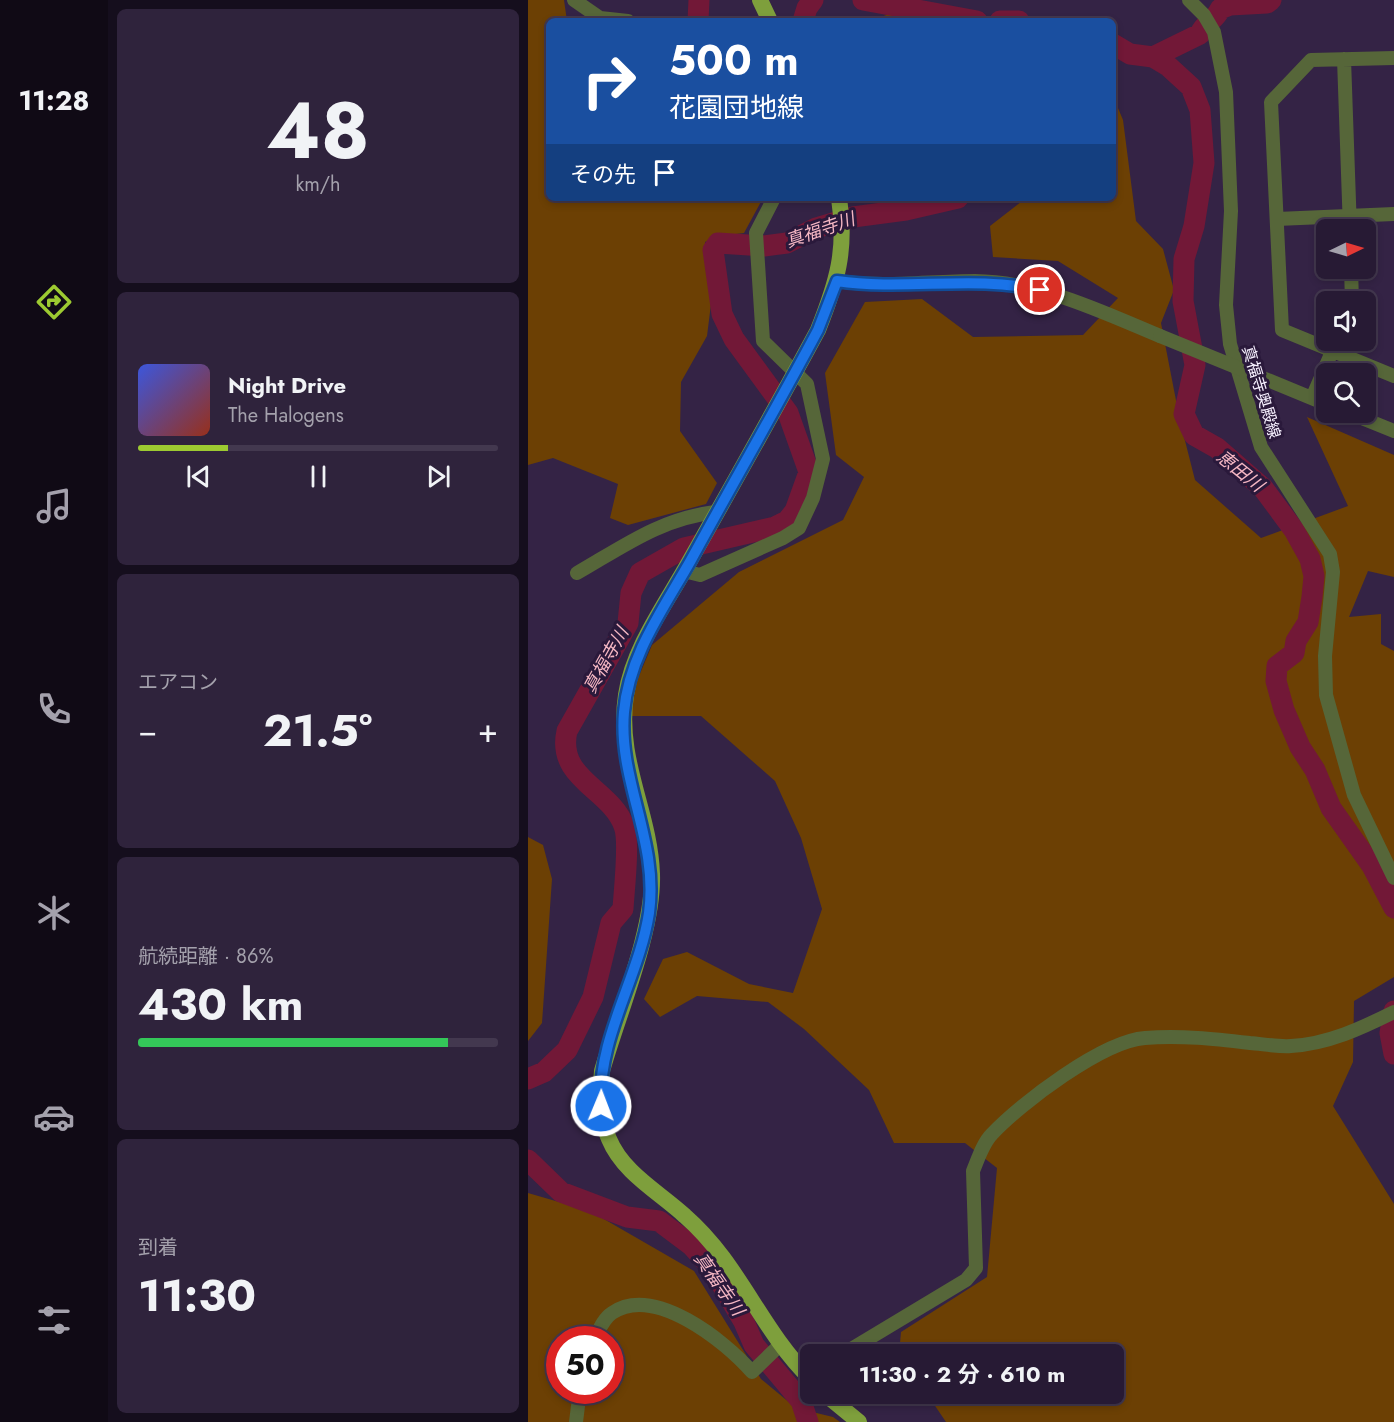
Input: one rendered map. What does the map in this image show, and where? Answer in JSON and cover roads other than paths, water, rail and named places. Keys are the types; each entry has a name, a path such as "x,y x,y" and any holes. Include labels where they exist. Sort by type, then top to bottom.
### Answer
{"main road":[{"path":"760,0 769,18"},
{"path":"800,1367 777,1348 731,1266 710,1240 626,1166 609,1140 602,1118 602,1071 649,914 652,873 627,762 623,733 626,693 641,650 818,330 837,281 842,239 840,204"},
{"path":"837,1404 859,1422"}],"street":[{"path":"574,0 600,18"},
{"name":"真福寺奥殿線","path":"1189,0 1204,15 1214,32 1226,92 1231,212 1226,305 1230,344 1261,447 1330,554 1333,572 1325,656 1326,695 1354,795 1394,878"},
{"path":"1316,340 1282,330 1270,102 1311,60 1394,58"},
{"path":"1344,60 1349,219"},
{"path":"687,566 700,575 783,538 799,528 813,498 823,459 807,384 792,377 763,341 756,233 772,201"},
{"path":"1369,219 1394,214"},
{"path":"1276,219 1316,221"},
{"path":"837,281 879,285 976,281 1025,287 1055,294 1316,400"},
{"path":"1312,398 1332,351"},
{"path":"1344,351 1394,376"},
{"path":"1374,423 1394,431"},
{"path":"577,573 628,541 668,523 688,516 713,517"},
{"path":"860,1344 966,1280 976,1268 974,1170 977,1160 990,1136 1041,1090 1062,1076 1105,1051 1142,1038 1194,1038 1289,1046 1311,1044 1355,1032 1394,1011"},
{"path":"601,1326 613,1312 640,1304 659,1306 736,1353 752,1372 777,1348"},
{"path":"576,1422 578,1404"}],"waterway":[{"name":"真福寺川","path":"698,18 699,0"},
{"name":"真福寺川","path":"804,18 813,0"},
{"name":"真福寺川","path":"863,0 961,18"},
{"path":"1153,57 1200,34 1220,9 1230,5 1267,3 1271,0"},
{"name":"恵田川","path":"1116,46 1130,54 1153,57 1168,66 1191,87 1200,110 1204,163 1194,226 1184,259 1183,301 1195,365 1184,414 1194,435 1217,448 1263,488 1294,530 1310,559 1314,576 1308,622 1296,641 1294,653 1277,666 1276,681 1284,710 1300,747 1315,770 1331,808 1372,866 1394,908"},
{"name":"真福寺川","path":"528,1079 544,1072 567,1050 593,997 611,923 623,909 627,854 624,826 608,802 577,772 569,761 566,747 567,731 628,623 631,593 640,573 684,548 775,527 787,521 795,511 809,472 788,413 734,339 722,314 713,250 718,243 764,246 787,243 816,228 853,217 906,210 945,201"},
{"name":"恵田川","path":"1394,1011 1390,1033 1394,1054"},
{"name":"真福寺川","path":"528,1160 561,1192 627,1217 659,1221 691,1245 712,1268 744,1322 754,1345 801,1401 808,1422"}]}
